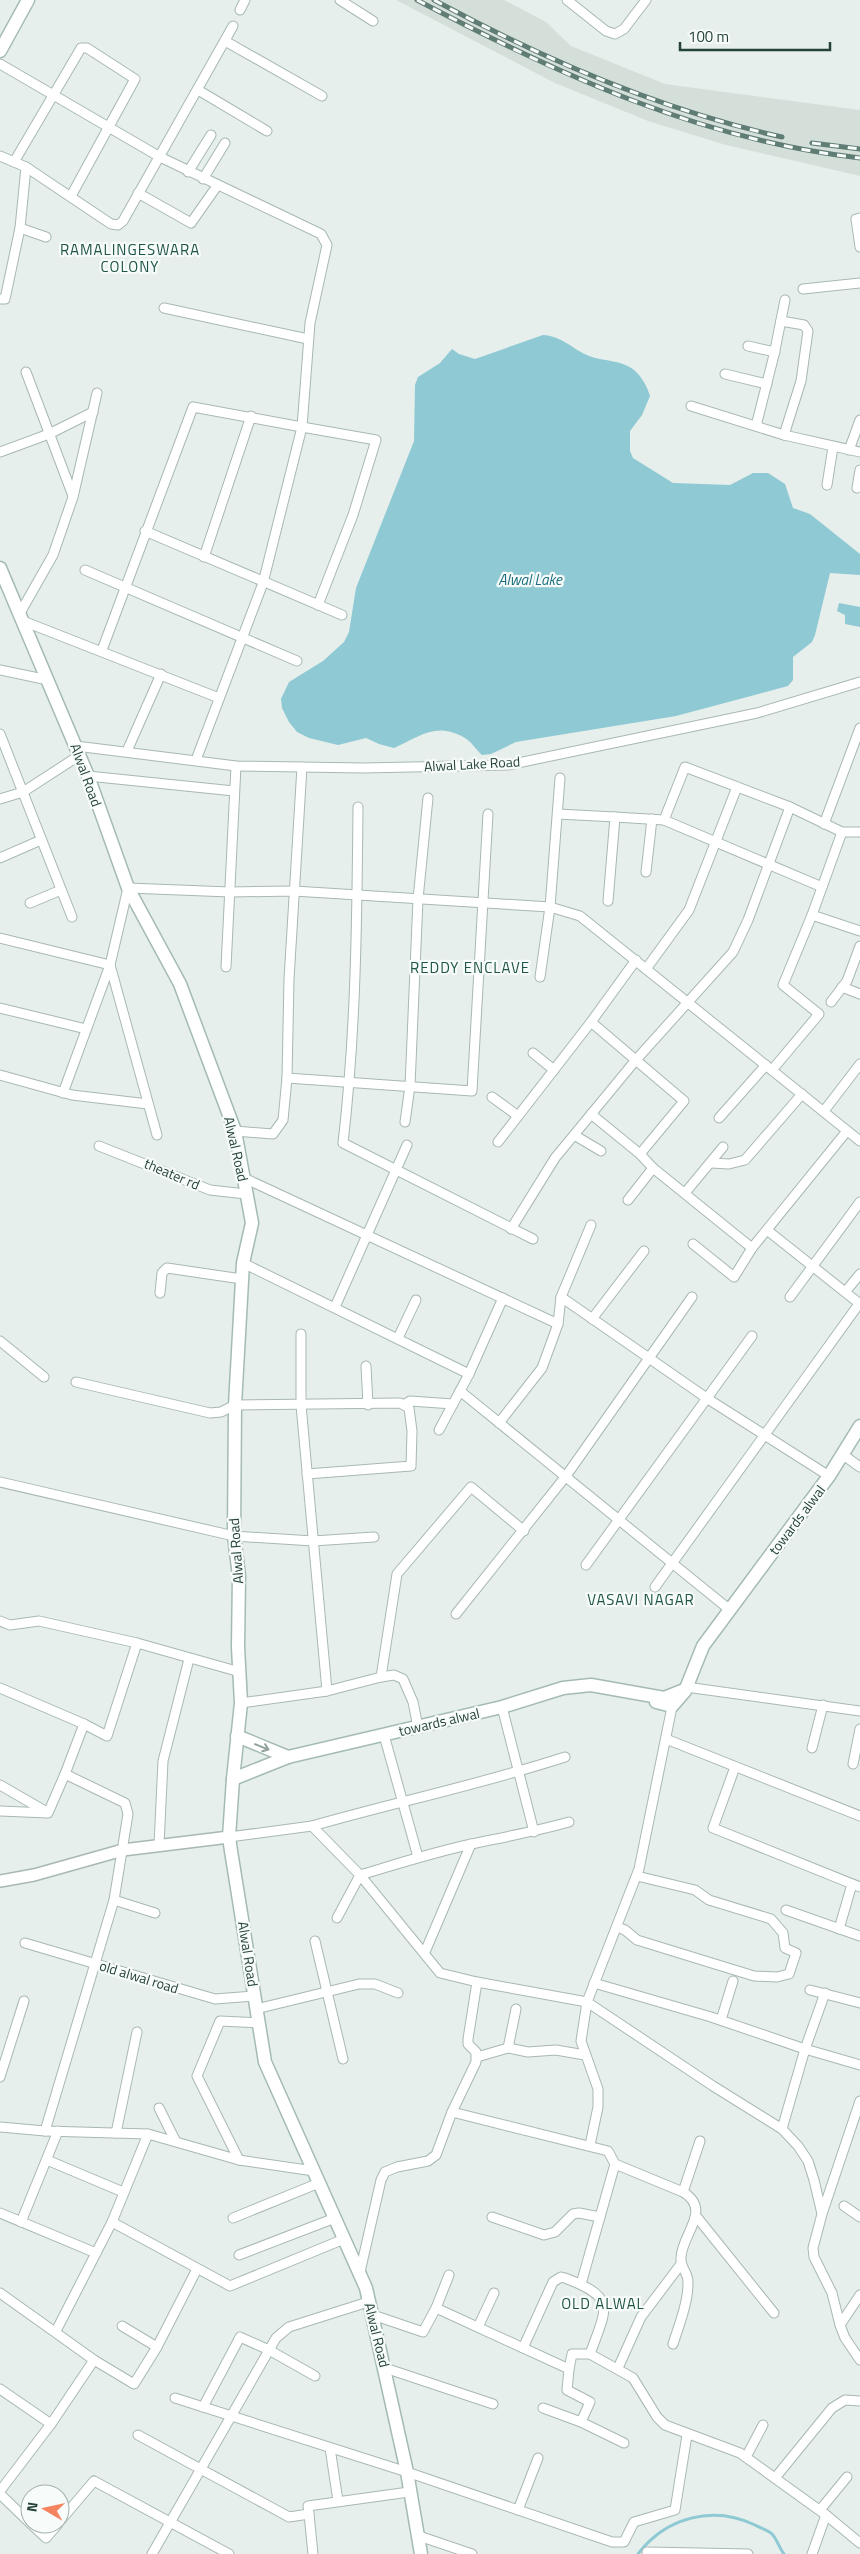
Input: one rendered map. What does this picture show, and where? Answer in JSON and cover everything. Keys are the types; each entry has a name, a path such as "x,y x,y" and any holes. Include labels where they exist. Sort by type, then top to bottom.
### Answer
{"main road":[{"path":"0,50 28,0"},
{"name":"Alwal Road","path":"0,568 78,750 128,888 180,984 235,1131 252,1223 243,1263 235,1405 234,1536 239,1576 242,1703 237,1736 229,1837 265,2062 360,2272 385,2368 421,2554"},
{"name":"towards alwal","path":"233,1778 288,1757 502,1707 563,1688 584,1685 616,1688 664,1698 679,1694 703,1646 829,1476 860,1426"},
{"path":"237,1736 288,1757"}],"street":[{"path":"240,10 245,0"},
{"path":"340,0 373,21"},
{"path":"567,0 611,34 620,33 641,2"},
{"path":"0,156 26,167 111,224 118,225 123,221 160,157 233,26"},
{"path":"225,41 322,96"},
{"path":"14,162 81,48 87,48 135,79 71,196"},
{"path":"0,64 160,157 190,168 205,176 217,186 275,212 325,239 327,245 308,339 302,427 263,583 196,760"},
{"path":"198,90 267,131"},
{"path":"190,168 211,135"},
{"path":"205,176 226,143"},
{"path":"0,299 5,299 20,228 26,167"},
{"path":"138,193 192,223 217,186"},
{"path":"860,218 856,219 860,247"},
{"path":"20,228 46,237"},
{"path":"803,289 860,283"},
{"path":"756,426 775,352 785,300"},
{"path":"164,308 308,339"},
{"path":"781,322 804,325 808,331 801,381 784,435"},
{"path":"748,346 775,352"},
{"path":"26,372 73,496"},
{"path":"725,374 767,384"},
{"path":"97,393 73,496 53,555 21,617 219,698"},
{"path":"690,406 784,435 860,452"},
{"path":"102,650 193,407 376,440 353,515 318,605"},
{"path":"0,452 49,434 93,412"},
{"path":"204,557 251,416"},
{"path":"849,450 860,420"},
{"path":"827,486 833,447"},
{"path":"857,488 860,470"},
{"path":"145,531 263,583 342,615"},
{"path":"84,570 297,661"},
{"path":"0,670 48,680"},
{"path":"127,751 161,674"},
{"name":"Alwal Lake Road","path":"78,750 127,751 236,766 363,768 508,765 757,713 860,682"},
{"path":"824,824 860,728"},
{"path":"0,734 2,747 23,792 72,917"},
{"path":"0,799 23,792 78,750"},
{"path":"226,967 236,766"},
{"path":"235,1131 273,1134 283,1120 287,1078 294,891 302,767"},
{"path":"664,820 685,767 790,807 842,832 860,832"},
{"path":"88,776 234,791"},
{"path":"540,977 550,907 560,778"},
{"path":"646,969 689,910 737,787"},
{"path":"405,1122 410,1086 418,899 428,798"},
{"path":"358,807 357,895 350,1081 342,1142 532,1240"},
{"path":"511,1229 555,1158 635,1061 733,952 748,920 790,807"},
{"path":"287,1078 472,1091 481,903 488,814"},
{"path":"558,814 664,820 822,887"},
{"path":"608,901 615,817"},
{"path":"646,872 652,819"},
{"path":"719,1118 819,1014 783,985 812,915 842,832"},
{"path":"0,858 41,840"},
{"path":"64,1093 110,965 128,888 230,892 294,891 550,907 580,916 860,1141"},
{"path":"30,903 61,890"},
{"path":"812,915 860,931"},
{"path":"0,938 110,965"},
{"path":"831,1002 847,981 860,946"},
{"path":"498,1142 591,1022 636,960"},
{"path":"110,965 157,1135"},
{"path":"842,987 860,994"},
{"path":"0,1008 86,1029"},
{"path":"591,1022 635,1061 684,1100 640,1154"},
{"path":"533,1053 554,1070"},
{"path":"824,1112 860,1064"},
{"path":"0,1075 64,1093 148,1104"},
{"path":"710,1163 729,1164 745,1160 802,1094"},
{"path":"492,1097 518,1116"},
{"path":"591,1114 640,1154 653,1168 686,1192 752,1248"},
{"path":"693,1244 734,1277 752,1248 847,1131"},
{"path":"574,1135 601,1151"},
{"path":"335,1307 407,1145"},
{"name":"theater rd","path":"100,1146 210,1190 246,1194"},
{"path":"686,1192 722,1146"},
{"path":"628,1200 653,1168"},
{"path":"244,1178 558,1324"},
{"path":"790,1297 860,1202"},
{"path":"498,1422 542,1368 558,1324 561,1297 591,1225"},
{"path":"655,1587 860,1304 767,1230"},
{"path":"592,1320 644,1251"},
{"path":"243,1263 469,1374"},
{"path":"160,1293 162,1274 167,1268 242,1279"},
{"path":"846,1291 860,1274"},
{"path":"561,1297 648,1359 829,1476"},
{"path":"456,1614 566,1476 692,1297"},
{"path":"439,1430 469,1374 503,1298"},
{"path":"398,1338 416,1300"},
{"path":"301,1334 301,1405 327,1691"},
{"path":"586,1565 752,1336"},
{"path":"0,1341 44,1377"},
{"path":"366,1366 368,1405"},
{"path":"76,1382 210,1413 221,1412 235,1405 368,1405 405,1404 410,1401 453,1404"},
{"path":"460,1391 730,1610"},
{"path":"307,1474 411,1466 411,1423 409,1408 405,1404"},
{"path":"842,1454 860,1467"},
{"path":"0,1482 234,1536 313,1541 374,1537"},
{"path":"381,1677 397,1574 471,1487 524,1531"},
{"path":"0,1621 10,1625 39,1621 137,1643 240,1672"},
{"path":"0,1688 84,1724 107,1736 137,1643"},
{"path":"159,1845 163,1761 189,1659"},
{"path":"242,1703 327,1691 394,1675 403,1679 413,1702 418,1726"},
{"path":"590,2145 598,2107 598,2089 594,2074 585,2055 581,2031 587,2002 637,1876 666,1739 679,1694 822,1705 860,1711"},
{"path":"812,1748 822,1705"},
{"path":"502,1707 534,1832"},
{"path":"48,1813 66,1774 84,1724"},
{"path":"853,1764 860,1729"},
{"path":"384,1735 418,1857"},
{"path":"666,1739 860,1816"},
{"path":"0,1881 34,1875 123,1850 312,1826 403,1800 519,1772 565,1757"},
{"path":"735,1767 712,1828 856,1886 839,1929"},
{"path":"45,2131 114,1900 128,1814 125,1803 66,1774"},
{"path":"0,1785 48,1813"},
{"path":"0,1812 48,1813"},
{"path":"337,1918 360,1875 418,1857 471,1844 534,1832 569,1822"},
{"path":"312,1826 360,1875 445,1976 587,2002 782,2129 808,2161 819,2195 822,2214"},
{"path":"425,1952 471,1844"},
{"path":"617,1927 625,1930 636,1940 754,1976 777,1977 789,1974 796,1953 785,1948 783,1933 771,1919 709,1900 695,1890 637,1876"},
{"path":"114,1900 155,1913"},
{"path":"786,1910 860,1936"},
{"path":"315,1941 325,1993 343,2059"},
{"name":"old alwal road","path":"25,1943 215,2000 254,1996"},
{"path":"721,2020 733,1981"},
{"path":"477,1982 468,2039 468,2044 477,2057"},
{"path":"594,1983 721,2020 805,2049 860,2065"},
{"path":"256,2009 359,1984 375,1984 398,1993"},
{"path":"810,1990 860,2003"},
{"path":"782,2129 805,2049 825,1994"},
{"path":"0,2077 24,2001"},
{"path":"508,2048 516,2009"},
{"path":"239,2160 197,2076 220,2021 259,2023"},
{"path":"116,2133 137,2032"},
{"path":"360,2272 381,2180 385,2172 432,2159 439,2150 452,2112 477,2057 508,2048 520,2051 556,2050 585,2055"},
{"path":"860,2101 822,2214 813,2248 814,2257 832,2293 844,2338 860,2360"},
{"path":"159,2108 176,2140"},
{"path":"452,2112 545,2137 590,2145 608,2151 615,2164 683,2192 693,2201 696,2216 774,2313"},
{"path":"0,2127 45,2131 148,2134 176,2140 239,2160 316,2177"},
{"path":"21,2222 58,2131"},
{"path":"56,2331 112,2222 148,2134"},
{"path":"683,2192 700,2141"},
{"path":"46,2160 123,2192"},
{"path":"581,2284 615,2164"},
{"path":"233,2218 316,2177"},
{"path":"844,2206 860,2217"},
{"path":"0,2213 96,2253"},
{"path":"492,2218 544,2234 555,2232 573,2214 580,2213 600,2216"},
{"path":"673,2344 689,2282 681,2264 681,2254 696,2216"},
{"path":"239,2255 335,2218"},
{"path":"112,2222 230,2286 344,2239"},
{"path":"618,2368 640,2316 681,2264"},
{"path":"0,2293 56,2331 94,2360 134,2384 157,2347 197,2269"},
{"path":"152,2554 276,2338 290,2327 369,2308 423,2332 436,2308 449,2275"},
{"path":"523,2348 553,2282 561,2277 594,2290 603,2301 604,2310 590,2354"},
{"path":"478,2327 494,2293"},
{"path":"840,2325 860,2295"},
{"path":"436,2308 569,2369"},
{"path":"122,2326 157,2347"},
{"path":"204,2407 240,2337 270,2350 314,2376"},
{"path":"581,2422 590,2402 567,2390 572,2354 590,2354 618,2368 633,2378 657,2417 665,2425 687,2435 740,2453 823,2512 860,2542"},
{"path":"20,2513 0,2492 51,2424 94,2360"},
{"path":"385,2368 493,2404"},
{"path":"0,2389 51,2424"},
{"path":"175,2398 406,2472 612,2542 624,2542 634,2522 675,2510 687,2435"},
{"path":"775,2478 832,2408 845,2400 860,2401"},
{"path":"543,2408 581,2422 624,2443"},
{"path":"746,2457 763,2425"},
{"path":"138,2435 289,2517 309,2514"},
{"path":"330,2448 338,2501"},
{"path":"518,2510 538,2458"},
{"path":"812,2554 823,2512 847,2477"},
{"path":"70,2510 94,2481 229,2554"},
{"path":"313,2554 308,2506 409,2492"},
{"path":"419,2536 472,2554"},
{"path":"647,2552 748,2554"}],"shaded area":[{"path":"396,0 504,0 546,22 571,46 665,84 860,110 860,176 726,145 648,121 555,83"}],"water":[{"name":"Alwal Lake","path":"543,335 561,340 594,358 624,364 634,370 642,379 650,396 642,415 630,431 630,451 633,458 673,483 730,485 753,473 768,473 785,484 793,508 810,514 860,554 860,575 830,573 815,635 812,642 793,657 793,680 788,686 676,716 516,742 491,754 482,755 465,738 445,731 428,732 394,748 366,738 338,745 309,738 297,732 282,708 281,699 289,682 323,661 344,642 349,632 356,588 414,441 415,385 418,377 440,363 452,349 459,354 475,359"},
{"path":"839,603 860,607 860,627 845,624 845,615 837,611"}],"waterway":[{"path":"638,2554 649,2541 676,2523 691,2518 707,2516 739,2519 766,2530 774,2536 784,2554"}],"railway":[{"path":"417,0 577,78 687,120 743,136 801,149 860,158"},
{"path":"434,0 475,22 560,62 647,97 737,126 782,137"},
{"path":"812,143 860,149"}],"district":[{"name":"RAMALINGESWARA COLONY","path":"130,258"},
{"name":"REDDY ENCLAVE","path":"470,968"},
{"name":"VASAVI NAGAR","path":"641,1600"},
{"name":"OLD ALWAL","path":"603,2304"}]}
